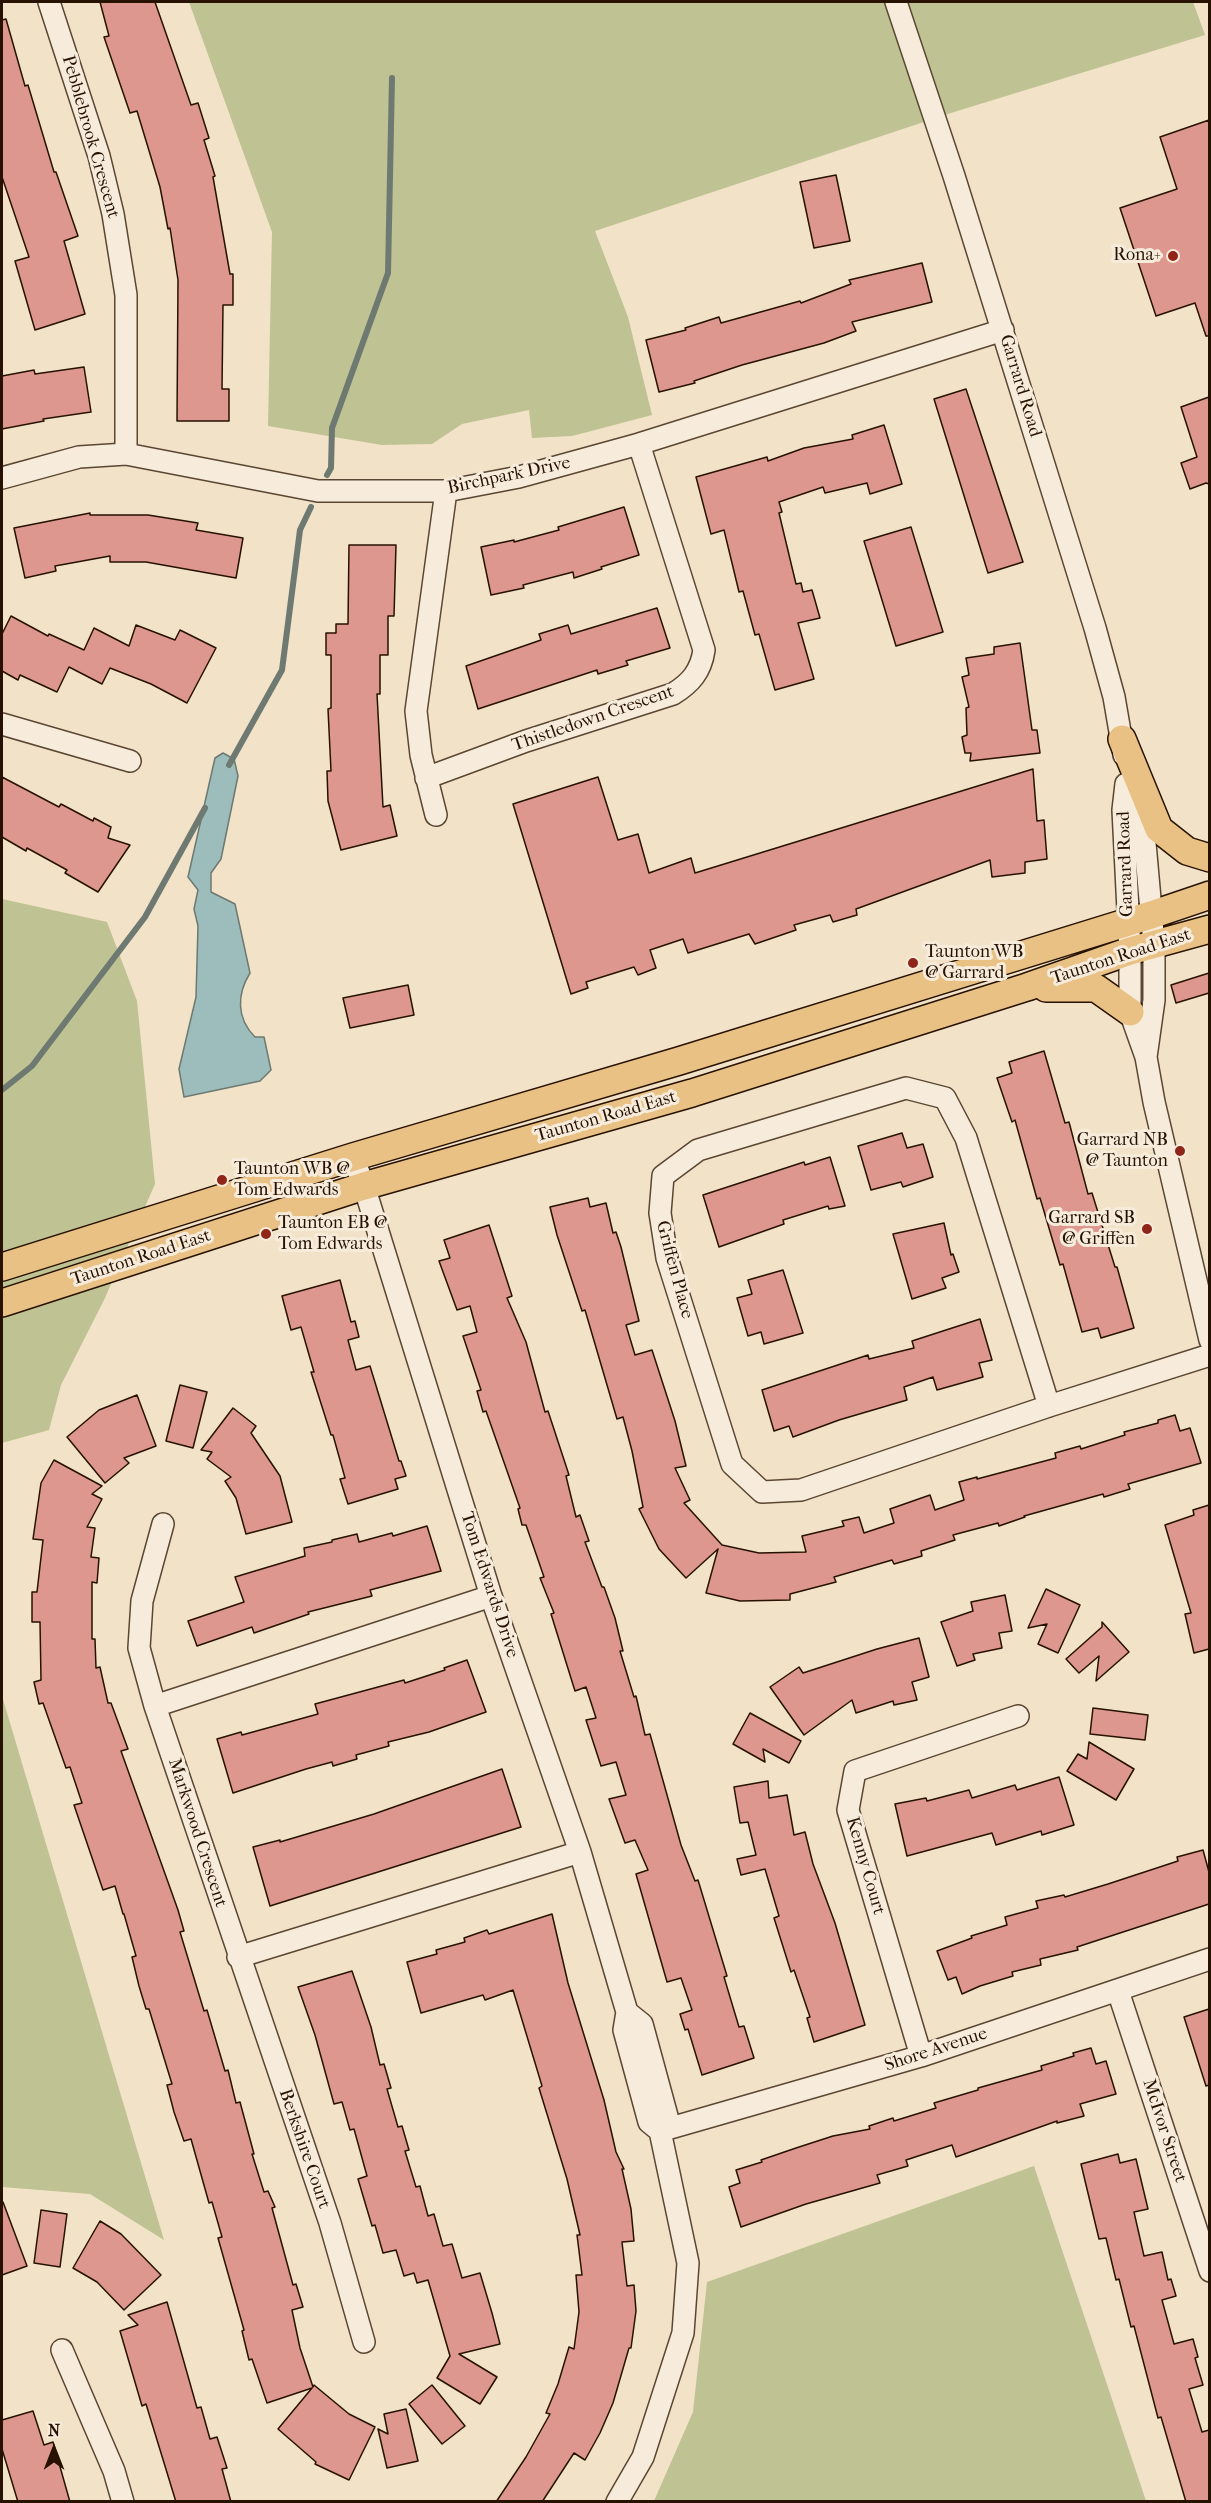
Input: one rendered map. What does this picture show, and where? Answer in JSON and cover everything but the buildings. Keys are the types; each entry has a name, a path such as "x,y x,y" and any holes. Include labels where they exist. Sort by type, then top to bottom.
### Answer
{"main road":[{"path":"1122,739 1159,829 1187,851 1209,858"},
{"name":"Taunton Road East","path":"2,1267 353,1157 679,1061 1209,895"},
{"name":"Taunton Road East","path":"2,1303 364,1186 692,1093 1027,987 1142,948 1209,929"},
{"path":"1027,987 1096,988 1130,1012"}],"street":[{"name":"Pebblebrook Crescent","path":"50,2 99,156 113,214 126,295 126,454"},
{"name":"Garrard Road","path":"896,2 1003,330 1114,697 1127,776 1123,810 1142,948 1154,1000 1146,1057"},
{"name":"Birchpark Drive","path":"2,478 79,457 126,454 318,491 446,491 519,477 639,444 1003,330"},
{"name":"Thistledown Crescent","path":"426,778 526,741 673,694 695,677 702,663 704,650 639,444"},
{"path":"436,815 426,778 416,711 446,491"},
{"path":"2,724 130,761"},
{"name":"Garrard Road","path":"1142,948 1130,1012 1146,1057 1154,1102 1209,1340"},
{"name":"Griffen Place","path":"1049,1406 966,1138 945,1098 906,1088 698,1150 663,1176 660,1212 667,1258 732,1464 762,1492 801,1490 1049,1406 1209,1355"},
{"name":"Tom Edwards Drive","path":"353,1157 491,1596 580,1852 627,2012 642,2024 667,2116 660,2132 688,2263 683,2333 643,2457 617,2502"},
{"name":"Markwood Crescent","path":"163,1524 142,1601 139,1648 155,1706 238,1957"},
{"path":"155,1706 491,1596"},
{"name":"Kenny Court","path":"921,2056 848,1810 855,1771 1018,1716"},
{"path":"238,1957 580,1852"},
{"name":"Berkshire Court","path":"238,1957 330,2223 364,2342"},
{"name":"Shore Avenue","path":"660,2132 921,2056 1209,1959"},
{"name":"McIvor Street","path":"1118,1991 1209,2271"},
{"path":"62,2350 114,2471 123,2502"}],"green space":[{"path":"189,2 1193,2 1205,35 954,112 595,231 628,317 652,415 572,436 532,438 529,410 462,424 432,444 382,445 268,426 272,232"},
{"path":"2,899 107,922 137,1001 155,1184 104,1300 61,1385 49,1430 2,1443"},
{"path":"2,1696 164,2240 90,2194 2,2187"},
{"path":"1034,2166 1146,2501 654,2501 693,2412 707,2282"}],"water":[{"path":"223,753 234,759 238,776 221,859 211,873 211,892 235,904 250,973 243,989 240,1006 244,1022 249,1030 255,1037 264,1037 271,1070 260,1081 184,1097 179,1069 196,997 198,926 194,909 198,890 188,877 215,758"}],"waterway":[{"path":"327,475 331,468 332,428 388,273 392,78"},
{"path":"229,765 282,670 300,530 311,507"},
{"path":"2,1090 32,1066 145,917 205,808"}],"place":[{"name":"Rona+","path":"1173,256"},
{"name":"Taunton WB @ Garrard","path":"913,963"},
{"name":"Garrard NB @ Taunton","path":"1180,1151"},
{"name":"Taunton WB @ Tom Edwards","path":"222,1180"},
{"name":"Garrard SB @ Griffen","path":"1147,1229"},
{"name":"Taunton EB @ Tom Edwards","path":"266,1234"}]}
